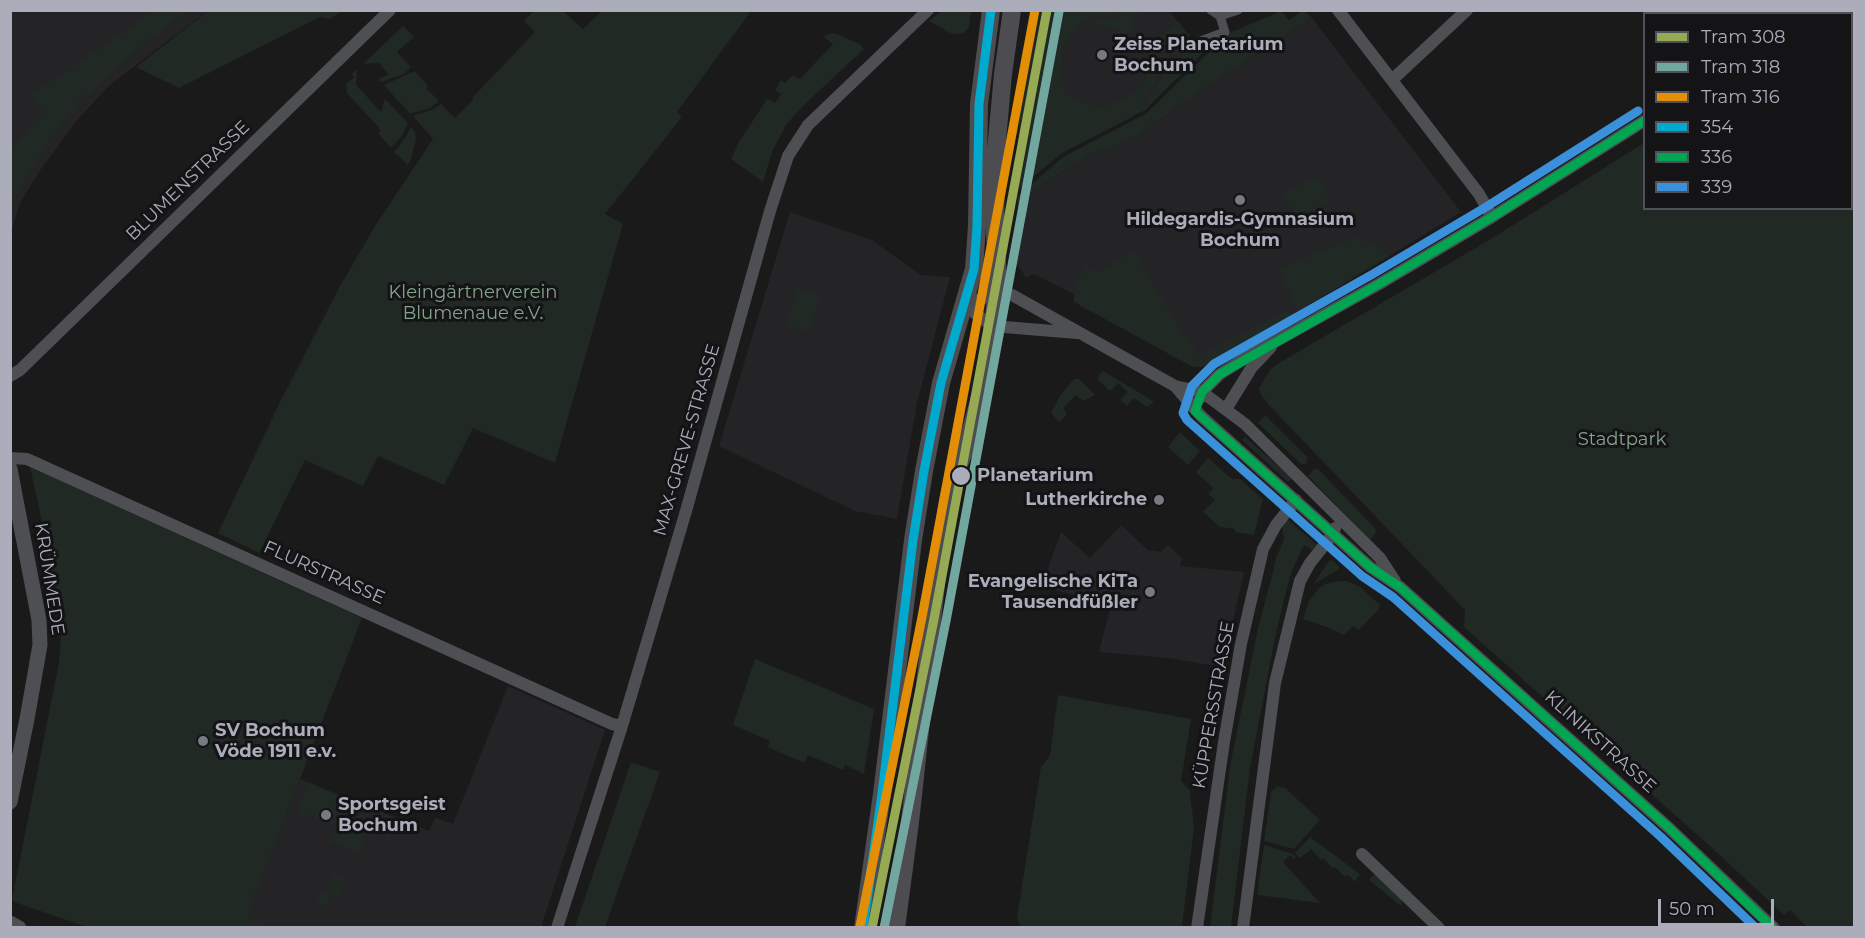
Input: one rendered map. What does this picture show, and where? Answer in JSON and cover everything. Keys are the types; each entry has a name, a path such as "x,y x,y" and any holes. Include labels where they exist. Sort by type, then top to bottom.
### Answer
{"main road":[{"path":"863,927 924,471 941,383 974,269 978,199 979,104 991,10"},
{"path":"896,927 938,566 948,500 954,475 966,448 989,364 998,271 995,234 996,151 1012,10"},
{"path":"878,820 910,822"}],"street":[{"name":"BLUMENSTRASSE","path":"10,376 20,370 390,10"},
{"name":"MAX-GREVE-STRASSE","path":"557,927 622,726 687,511 770,211 788,156 808,125 928,10"},
{"path":"1195,43 1224,34 1216,13 1238,10"},
{"path":"1338,10 1479,194 1492,217"},
{"path":"1392,80 1467,10"},
{"path":"1273,344 1252,367 1226,409 1198,413 1202,392 1220,374 1492,217 1643,122"},
{"path":"964,305 997,293"},
{"name":"KLINIKSTRASSE","path":"997,293 1012,295 1175,386 1202,392 1226,409 1245,424 1380,558 1400,587"},
{"path":"964,305 992,326"},
{"name":"KLINIKSTRASSE","path":"992,326 1081,333"},
{"name":"KLINIKSTRASSE","path":"1175,386 1198,413 1370,567 1400,587 1669,828 1774,927"},
{"name":"FLURSTRASSE","path":"10,458 27,459 610,723 622,726"},
{"name":"KRÜMMEDE","path":"10,469 39,620 40,645 10,802"},
{"path":"1296,500 1316,495"},
{"name":"KÜPPERSSTRASSE","path":"1197,927 1241,644 1263,549 1286,511 1296,500"},
{"path":"1243,927 1275,683 1300,581 1310,563 1333,534 1337,516"},
{"path":"1362,855 1439,927"},
{"path":"10,923 19,927"}],"shaded area":[{"path":"11,11 207,11 110,85 77,120 39,172 20,203 11,233"},
{"path":"1031,11 1169,11 1197,47 1147,109 1062,153 1017,190 1024,57"},
{"name":"Hildegardis-Gymnasium Bochum","path":"1312,18 1461,212 1319,299 1201,367 1193,367 1074,302 1074,294 1034,274 1026,278 1016,259 1017,226 1023,226 1024,210 1033,190 1088,156 1136,137 1180,105"},
{"path":"790,212 872,240 921,275 950,277 917,403 897,519 855,511 719,446"},
{"name":"Evangelische KiTa Tausendfüßler","path":"1121,525 1148,550 1161,552 1168,545 1182,558 1180,566 1244,572 1223,667 1168,658 1099,652 1111,604 1041,587 1061,532 1090,558"},
{"path":"508,686 605,730 541,927 270,928 246,917 300,779 429,831 435,818 453,824"}],"green space":[{"path":"946,10 971,11 969,27 964,33 950,33 929,21"},
{"path":"154,11 187,11 141,46 79,102 45,146 17,194 11,209 11,150 43,112 29,95"},
{"path":"208,11 342,11 330,19 320,17 179,88 136,67"},
{"name":"Kleingärtnerverein Blumenaue e.V.","path":"534,11 563,11 583,29 602,11 751,11 677,112 682,117 605,214 623,224 555,463 473,428 444,485 378,456 363,486 305,460 259,553 218,533 279,404 339,288 375,226 433,139 413,116 434,109 441,104 455,118 535,32 524,21"},
{"path":"1031,11 1118,11 1118,13 1094,16 1083,21 1060,51 1063,53 1061,75 1065,92 1080,102 1099,106 1112,104 1132,94 1145,83 1146,65 1157,76 1142,103 1147,109 1062,153 1017,190 1024,57"},
{"path":"1122,11 1142,11 1133,19 1136,23 1124,34 1114,28 1096,23 1096,20 1120,17"},
{"path":"1281,11 1289,20 1302,11 1312,18 1180,105 1136,137 1088,156 1033,190 1024,210 1023,226 1017,226 1018,196 1063,157 1147,113 1227,34"},
{"name":"Stadtpark","path":"1854,11 1854,927 1807,927 1790,910 1784,915 1464,627 1465,610 1269,405 1261,395 1259,388 1270,370 1279,363 1491,239 1643,144 1643,210 1853,210 1852,12"},
{"path":"1178,21 1192,39 1162,50 1156,43 1153,43"},
{"path":"403,26 414,37 397,52 411,67 404,74 381,82 378,79 389,75 379,63 363,64"},
{"path":"834,33 860,44 864,49 786,125 772,152 763,182 731,159 739,142 767,99 775,103 781,94 775,90 781,80 785,83 793,75 800,79 833,44 824,37"},
{"path":"1218,38 1150,105 1147,103 1163,75 1154,66"},
{"path":"357,69 356,85 381,112 385,99 408,123 402,136 391,148 378,133 381,130 347,93 346,84 354,77 352,74"},
{"path":"415,71 428,86 426,88 439,101 430,108 410,114 384,85"},
{"path":"411,126 416,139 408,165 394,152 406,137"},
{"path":"1318,176 1330,202 1295,218 1283,193"},
{"path":"1356,237 1390,256 1298,311 1278,268"},
{"path":"1134,251 1183,335 1186,334 1198,355 1289,310 1291,316 1204,366 1193,367 1074,302 1076,283 1086,265 1096,273"},
{"path":"797,289 820,295 810,332 787,325"},
{"path":"1103,371 1154,402 1147,407 1134,398 1127,406 1120,400 1128,392 1118,383 1110,391 1098,380"},
{"path":"1074,379 1079,379 1095,395 1083,401 1076,395 1063,408 1067,414 1059,422 1051,413 1060,396"},
{"path":"1265,415 1308,458 1306,464 1301,464 1258,423"},
{"path":"1180,432 1200,451 1188,465 1168,447"},
{"path":"1245,437 1292,478 1288,482 1242,440"},
{"path":"1208,458 1232,479 1240,479 1263,499 1254,535 1220,527 1203,512 1215,500 1208,494 1213,488 1196,472"},
{"name":"SV Bochum Vöde 1911 e.v.","path":"30,467 362,618 247,916 268,927 87,927 14,902 12,899 59,663 61,635"},
{"path":"1314,469 1318,469 1375,528 1376,533 1370,540 1308,476"},
{"path":"1287,519 1317,545 1312,550 1304,545 1299,555 1290,576 1276,633 1250,768 1231,927 1210,928 1230,766 1258,628 1276,557 1284,540 1282,525"},
{"path":"1332,560 1339,566 1339,569 1316,583 1322,571"},
{"path":"1339,581 1347,581 1360,587 1380,605 1359,630 1353,626 1344,635 1303,619 1309,601 1319,588"},
{"path":"755,659 874,709 864,774 845,765 843,770 808,755 804,763 768,747 770,741 733,725"},
{"path":"1058,695 1191,719 1181,781 1190,791 1194,828 1182,927 1021,927 1017,918 1028,848 1041,767 1050,756"},
{"path":"631,762 660,772 605,927 575,927"},
{"name":"Sportsgeist Bochum","path":"307,782 344,797 344,823 367,832 358,853 330,842 337,825 299,812"},
{"path":"1277,786 1285,788 1320,820 1294,849 1264,841 1271,792"},
{"path":"1310,837 1360,874 1355,882 1348,875 1345,877 1335,867 1333,869 1323,858 1321,860 1311,849 1300,858 1295,853"},
{"path":"1264,845 1296,857 1294,859 1290,855 1283,862 1320,903 1257,895"},
{"path":"1376,872 1400,896 1401,906 1369,880"},
{"path":"333,875 346,879 339,896 330,895 327,905 317,903 319,893 325,893"}],"tram line":[{"name":"316","path":"860,926 922,617 1035,10"},
{"name":"308","path":"872,928 934,619 1047,10"},
{"name":"318","path":"884,928 946,621 1059,12"}],"transit line":[{"name":"354","path":"863,928 924,471 941,383 974,269 979,104 991,10"},
{"name":"339","path":"1638,111 1486,207 1214,364 1192,386 1183,413 1187,420 1362,576 1393,597 1661,837 1756,928"},
{"name":"336","path":"1643,122 1492,217 1220,374 1202,392 1195,411 1370,567 1400,587 1669,828 1773,928"}],"place":[{"name":"Zeiss Planetarium Bochum","path":"1102,55"},
{"name":"Hildegardis-Gymnasium Bochum","path":"1240,200"},
{"name":"Planetarium","path":"961,476"},
{"name":"Lutherkirche","path":"1159,500"},
{"name":"Evangelische KiTa Tausendfüßler","path":"1150,592"},
{"name":"SV Bochum Vöde 1911 e.v.","path":"203,741"},
{"name":"Sportsgeist Bochum","path":"326,815"}]}
